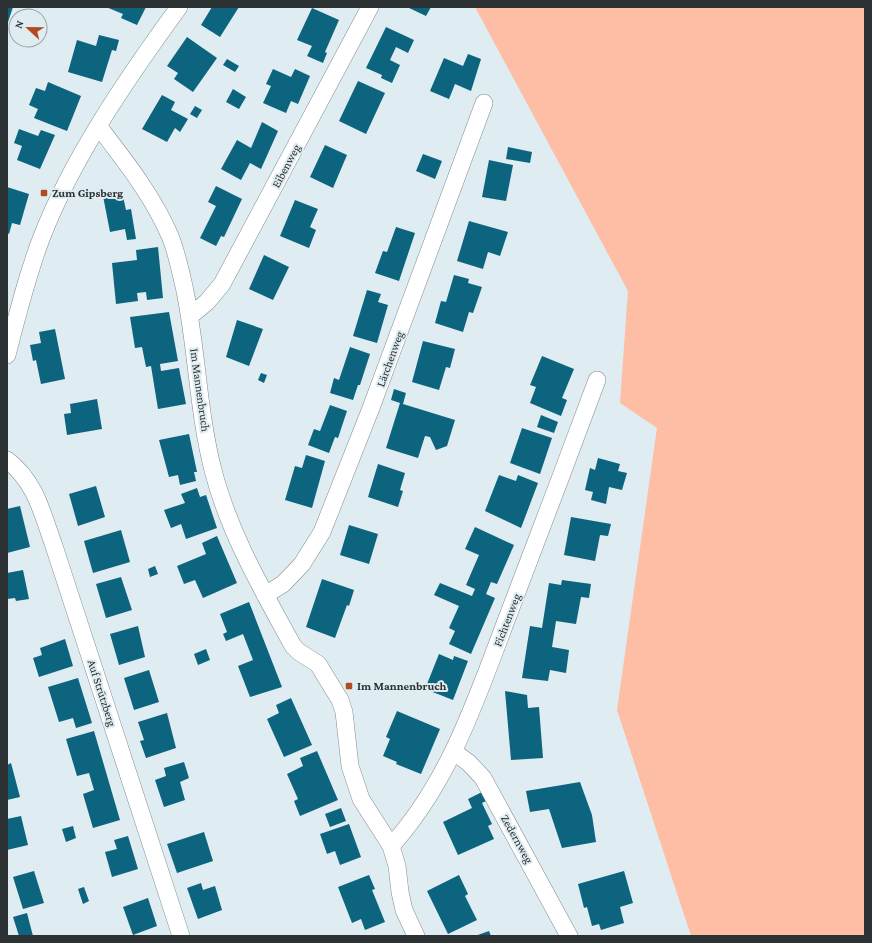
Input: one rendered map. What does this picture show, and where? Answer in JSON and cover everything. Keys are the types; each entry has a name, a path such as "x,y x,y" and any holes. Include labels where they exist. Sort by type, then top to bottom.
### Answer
{"street":[{"path":"7,355 41,238 75,168 139,62 179,7"},
{"name":"Eibenweg","path":"190,316 207,302 222,284 370,7"},
{"name":"Lärchenweg","path":"265,595 283,584 302,564 322,532 371,408 484,103"},
{"name":"Im Mannenbruch","path":"99,127 127,162 170,236 181,269 190,316 199,386 213,470 224,506 240,546 293,646 299,652 318,664 340,700 344,712 350,766 361,799 391,846 397,866 404,910 416,936"},
{"name":"Fichtenweg","path":"391,846 403,833 438,782 454,752 468,720 597,380"},
{"name":"Auf Strützberg","path":"7,460 16,467 32,486 51,538 181,936"},
{"name":"Zedernweg","path":"454,752 469,763 483,778 569,936"}],"shaded area":[{"path":"475,7 865,7 865,936 691,936 617,710 657,428 620,403 628,291"}],"building":[{"path":"7,7 13,7 8,8 7,25"},
{"path":"106,7 146,7 137,25 121,18 123,14"},
{"path":"212,7 239,7 220,37 201,25"},
{"path":"407,7 431,7 426,16"},
{"path":"312,8 339,20 325,52 327,53 323,63 307,56 312,46 297,40"},
{"path":"386,27 414,40 408,53 396,47 390,60 400,65 392,83 381,78 382,75 366,68"},
{"path":"99,35 119,40 116,51 112,50 102,82 68,72 77,40 96,46"},
{"path":"187,37 217,58 193,92 174,79 178,73 167,66"},
{"path":"468,54 481,59 471,91 455,84 449,99 430,91 444,58 463,66"},
{"path":"227,59 239,66 235,72 223,65"},
{"path":"273,69 291,77 295,69 310,76 298,104 291,101 286,113 263,103 271,86 266,84"},
{"path":"358,81 385,93 366,134 339,121"},
{"path":"48,82 81,96 67,131 34,118 38,109 29,105 36,88 45,91"},
{"path":"233,89 246,97 239,109 226,102"},
{"path":"162,95 175,102 171,110 188,119 180,132 175,128 167,142 142,129"},
{"path":"195,106 202,110 197,118 190,114"},
{"path":"262,122 278,131 261,169 250,163 241,180 221,169 237,140 251,148"},
{"path":"19,129 38,136 41,130 55,135 40,169 17,160 22,146 14,143"},
{"path":"325,145 347,155 333,188 310,177"},
{"path":"508,147 532,152 530,163 506,159"},
{"path":"423,154 442,161 435,179 416,171"},
{"path":"489,160 513,165 506,201 482,197"},
{"path":"216,186 242,199 224,237 221,236 216,246 200,238 216,206 208,202"},
{"path":"7,187 29,194 20,225 12,223 9,234 7,233"},
{"path":"122,192 126,210 131,209 136,239 127,240 125,229 110,232 103,196"},
{"path":"295,200 318,209 310,227 316,230 309,248 280,236"},
{"path":"469,221 508,232 500,256 488,252 483,269 457,261"},
{"path":"396,227 415,233 399,281 375,273 383,251 387,252"},
{"path":"158,247 163,298 147,300 146,292 137,293 138,301 116,304 112,263 137,260 136,250"},
{"path":"264,255 289,267 273,300 249,289"},
{"path":"454,275 469,279 468,283 482,287 473,313 469,312 463,332 435,323 441,301 446,302"},
{"path":"367,290 381,294 378,302 388,305 377,343 353,336"},
{"path":"169,312 178,361 160,364 161,371 179,368 186,404 158,409 151,366 146,367 142,347 135,348 130,317"},
{"path":"237,320 263,329 249,366 226,357"},
{"path":"55,329 65,379 41,384 36,360 33,361 30,345 41,343 39,332"},
{"path":"423,341 455,349 450,368 446,367 439,390 412,382"},
{"path":"350,347 370,354 360,385 358,385 353,400 330,393 334,378 339,380"},
{"path":"542,356 574,369 562,398 567,400 561,416 530,403 536,387 530,385"},
{"path":"261,373 267,375 264,383 258,380"},
{"path":"394,389 406,393 403,404 455,420 447,446 436,450 430,437 425,436 418,458 386,448 400,403 391,400"},
{"path":"97,399 102,429 67,435 64,414 71,413 70,404"},
{"path":"330,405 347,411 338,438 335,437 329,453 308,445 314,429 320,431"},
{"path":"541,415 558,422 554,433 537,427"},
{"path":"522,428 552,438 540,474 510,463"},
{"path":"189,434 197,472 194,472 196,481 180,485 178,475 169,477 159,440"},
{"path":"306,455 325,461 312,508 285,500 295,466 302,468"},
{"path":"598,458 620,464 618,471 627,473 622,490 609,487 606,504 591,500 593,492 585,490 590,468 595,470"},
{"path":"378,464 405,473 400,490 403,491 398,507 368,497"},
{"path":"499,475 516,481 518,475 538,483 521,528 485,511"},
{"path":"96,486 105,517 78,526 69,494"},
{"path":"197,488 200,497 206,495 217,528 186,539 181,524 171,528 164,510 185,503 181,494"},
{"path":"20,506 30,547 7,553 7,509"},
{"path":"571,517 611,524 608,536 600,535 595,561 564,555"},
{"path":"349,525 378,534 369,564 340,555"},
{"path":"475,527 514,545 497,584 491,582 486,594 495,598 471,654 449,644 455,631 449,628 459,606 434,595 440,583 472,596 475,589 466,585 479,555 465,549"},
{"path":"121,530 130,562 93,573 84,541"},
{"path":"217,536 237,583 203,598 195,580 184,584 177,566 206,554 202,543"},
{"path":"155,566 158,574 150,577 148,569"},
{"path":"23,570 29,599 16,601 15,598 7,599 7,573"},
{"path":"121,577 132,610 106,618 96,584"},
{"path":"322,579 354,590 349,606 347,605 335,638 306,627"},
{"path":"562,580 591,584 589,598 581,597 576,624 556,621 552,647 569,650 566,673 550,670 548,681 522,678 530,626 542,628 549,583 561,585"},
{"path":"249,602 282,687 250,697 238,666 253,660 243,634 226,641 223,634 227,632 220,614"},
{"path":"138,626 145,657 119,665 110,634"},
{"path":"65,639 73,666 39,677 33,658 42,655 40,648"},
{"path":"206,649 210,660 198,665 194,654"},
{"path":"439,654 453,660 454,656 468,661 453,700 425,689"},
{"path":"149,670 159,702 134,710 124,678"},
{"path":"78,678 92,723 76,728 73,718 59,722 48,687"},
{"path":"505,691 527,695 528,708 539,707 543,758 511,760"},
{"path":"291,698 312,745 284,757 267,719 279,713 276,705"},
{"path":"397,711 440,729 421,774 396,764 397,762 383,756 390,739 386,737"},
{"path":"167,713 176,748 146,758 140,741 144,740 138,722"},
{"path":"94,731 120,820 93,828 83,794 94,790 89,773 77,776 66,739"},
{"path":"317,751 338,800 300,816 294,801 298,799 287,774 303,766 300,758"},
{"path":"184,762 189,778 180,782 185,800 164,807 155,780 166,776 164,768"},
{"path":"11,763 20,797 7,800 7,765"},
{"path":"580,782 592,815 596,842 562,848 549,809 530,812 526,791"},
{"path":"482,792 486,801 482,803 492,824 488,826 494,839 458,855 443,822 472,808 468,799"},
{"path":"341,808 346,821 330,827 325,814"},
{"path":"21,816 28,845 7,850 7,819"},
{"path":"349,824 361,857 340,865 335,851 327,854 320,834"},
{"path":"73,826 76,838 66,842 62,829"},
{"path":"204,832 213,861 177,873 167,844"},
{"path":"128,836 138,869 112,877 105,852 117,849 114,840"},
{"path":"34,871 44,903 23,909 13,877"},
{"path":"624,871 633,903 620,907 624,923 601,930 599,924 592,926 587,907 584,908 578,884"},
{"path":"369,875 375,889 372,890 385,922 365,930 361,919 352,923 338,887"},
{"path":"459,875 468,894 465,896 477,920 448,934 427,891"},
{"path":"201,883 203,890 215,886 222,910 198,919 187,888"},
{"path":"84,887 89,901 83,904 78,889"},
{"path":"148,898 157,926 133,935 123,907"},
{"path":"27,913 33,936 19,936 13,917"},
{"path":"489,931 491,936 475,936"}],"place":[{"name":"Zum Gipsberg","path":"44,193"},
{"name":"Im Mannenbruch","path":"349,686"}]}
